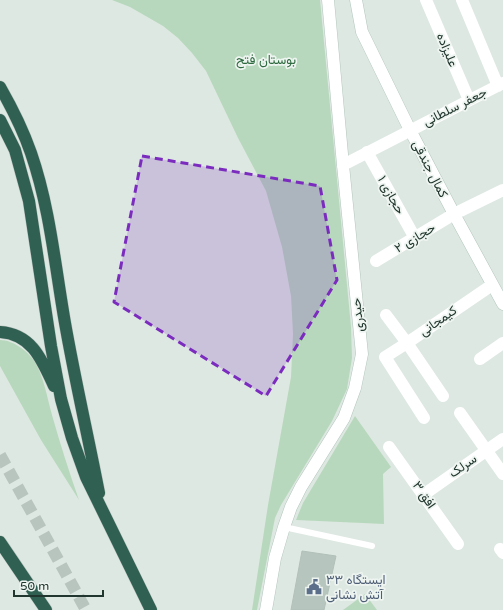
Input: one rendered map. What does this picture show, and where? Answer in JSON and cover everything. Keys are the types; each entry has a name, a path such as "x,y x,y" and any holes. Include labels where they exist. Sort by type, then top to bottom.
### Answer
{"highway":[{"path":"0,87 20,124 32,154 43,193 71,356 104,514"},
{"path":"0,120 15,150 29,201 51,346 61,399 72,438 86,477 151,610"},
{"path":"0,332 9,332 28,341 41,358 61,399"},
{"path":"0,542 46,610"}],"street":[{"name":"حیدری","path":"266,610 275,558 290,507 344,418 355,388 362,354 328,0"},
{"name":"کمال جندقی","path":"356,0 362,32 410,130 503,304"},
{"name":"علیزاده","path":"426,0 469,100"},
{"path":"462,0 501,85"},
{"name":"جعفر سلطانی","path":"343,165 501,85"},
{"name":"حجازی ۱","path":"367,152 414,238"},
{"name":"حجازی ۲","path":"376,261 454,214 503,190"},
{"name":"کیمجانی","path":"424,418 384,357 492,285"},
{"path":"386,315 443,396"},
{"path":"480,359 503,343"},
{"path":"460,413 503,474"},
{"name":"سرلک","path":"423,495 503,439"},
{"name":"افق ۳","path":"389,447 458,544"}],"lane":[{"path":"284,527 372,546"}],"highlighted area":[{"path":"142,156 320,186 337,280 266,396 114,302"}],"green space":[{"name":"بوستان فتح","path":"112,0 320,0 351,327 352,358 347,389 332,421 281,505 275,518 257,610 252,610 268,505 291,377 293,334 291,296 282,247 266,191 238,138 206,71 178,38 163,26 130,7"},
{"path":"0,340 5,340 15,344 24,350 35,362 41,374 61,447 79,500 41,440 0,366"},
{"path":"355,416 391,467 383,474 384,524 296,520 303,503"},
{"path":"365,594 377,610 343,610"}],"building":[{"path":"302,551 336,556 324,610 291,610"}],"tunnel":[{"path":"0,455 86,610"}],"place":[{"name":"ایستگاه ۳۳ آتش نشانی","path":"314,587"}]}
